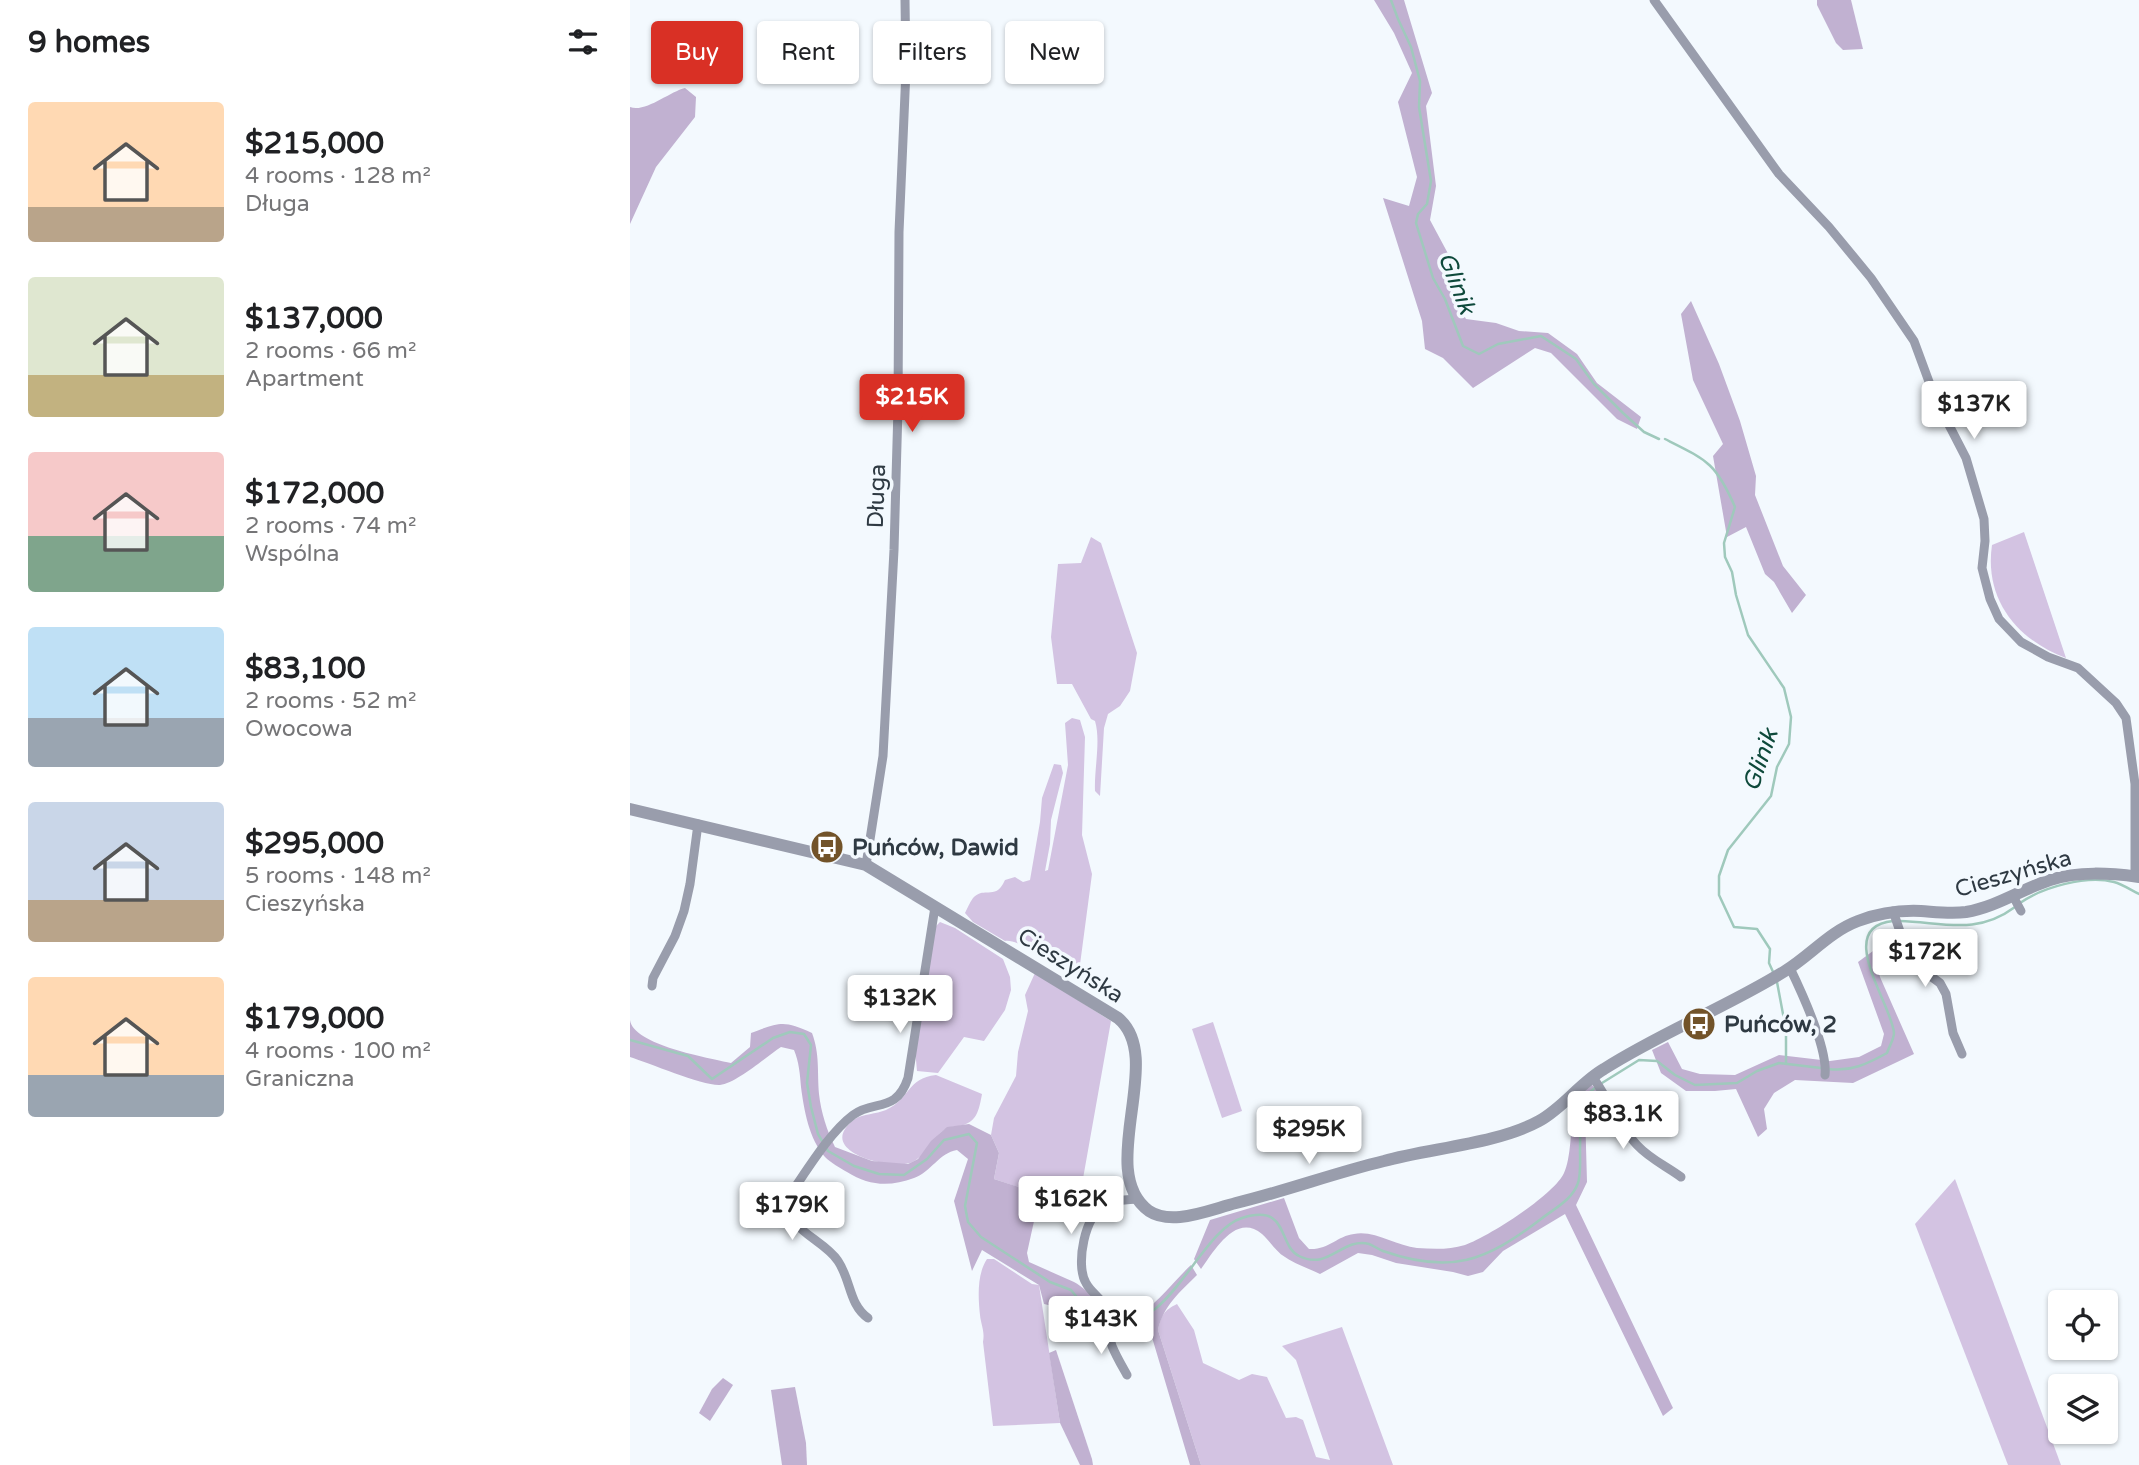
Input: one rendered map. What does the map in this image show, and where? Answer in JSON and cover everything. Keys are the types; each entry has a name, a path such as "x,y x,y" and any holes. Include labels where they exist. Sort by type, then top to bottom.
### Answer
{"street":[{"name":"Długa","path":"866,865 883,756 894,550 899,232 906,70 905,0"},
{"path":"1654,0 1779,174 1871,278 1914,341 1935,398 1966,458 1984,519 1982,568 1999,620 2021,642 2048,657 2078,668 2116,703 2126,718 2135,784 2137,877"},
{"name":"Cieszyńska","path":"630,809 866,865 1100,1006 1129,1029 1136,1051 1128,1171 1137,1199 1156,1215 1175,1217 1193,1215 1270,1195 1378,1162 1505,1134 1545,1117 1594,1079 1646,1045 1757,988 1790,968 1836,931 1874,915 1894,917 1965,912 2016,903 2051,880 2078,874 2105,873 2137,877"},
{"path":"652,986 653,978 675,936 684,911 698,824"},
{"path":"868,1318 859,1312 838,1262 814,1237 798,1228 787,1205 789,1196 820,1152 856,1113 887,1104 907,1082 934,906"},
{"path":"1894,917 1910,961 1940,983 1946,994 1953,1033 1962,1054"},
{"path":"1790,968 1804,997 1826,1070"},
{"path":"1594,1079 1620,1123 1637,1145 1654,1161 1681,1177"},
{"path":"1127,1376 1112,1346 1104,1303 1085,1283 1082,1271 1083,1252 1093,1213 1104,1205 1137,1199"}],"shaded area":[{"path":"1374,0 1404,0 1432,93 1426,106 1436,186 1430,220 1452,261 1453,297 1466,319 1496,323 1519,331 1548,333 1577,354 1597,383 1641,417 1637,429 1617,419 1551,353 1535,348 1473,388 1443,358 1425,349 1422,321 1383,198 1409,206 1417,177 1398,102 1412,73 1394,33"},
{"path":"1817,0 1851,0 1863,49 1843,50 1836,43"},
{"path":"685,88 696,97 695,117 656,167 630,224 630,107 650,105"},
{"path":"1691,301 1719,364 1740,421 1756,476 1755,495 1783,566 1806,595 1792,613 1774,582 1765,574 1746,527 1727,537 1713,456 1723,444 1693,380 1681,314"},
{"path":"2024,532 2066,658 2048,650 2019,629 1999,600 1993,583 1992,545"},
{"path":"1091,537 1101,543 1137,653 1130,691 1120,706 1108,714 1104,728 1100,796 1095,791 1095,721 1091,719 1072,684 1057,684 1051,637 1058,564 1081,563"},
{"path":"1072,718 1080,720 1085,737 1082,835 1092,874 1079,972 1071,975 1028,948 1005,941 973,922 965,913 977,894 994,892 1005,880 1015,877 1023,882 1030,880 1042,798 1054,764 1061,765 1063,773 1051,820 1045,871 1048,870 1068,765 1065,723"},
{"path":"940,922 955,928 1003,959 1010,977 1011,990 1005,1010 984,1041 964,1037 938,1073 917,1071 915,1049 935,927"},
{"path":"1873,951 1880,977 1914,1054 1853,1083 1795,1080 1774,1093 1764,1109 1767,1129 1758,1137 1736,1089 1686,1091 1661,1073 1652,1050 1668,1042 1682,1069 1700,1074 1735,1075 1779,1055 1830,1061 1859,1057 1881,1046 1884,1034 1858,962"},
{"path":"1035,973 1111,1021 1079,1201 1039,1194 994,1179 999,1153 991,1135 994,1118 1016,1076 1018,1052 1028,1011 1025,995"},
{"path":"630,1020 634,1029 657,1043 731,1063 750,1047 751,1033 761,1029 788,1024 812,1033 817,1056 820,1101 832,1141 835,1147 872,1161 908,1164 918,1159 931,1141 947,1127 969,1124 991,1135 999,1153 994,1179 1040,1194 1027,1253 1029,1262 1074,1282 1115,1312 1134,1315 1144,1311 1191,1265 1197,1275 1168,1306 1158,1330 1201,1465 1190,1465 1148,1330 1105,1337 1098,1335 1066,1304 1057,1307 1044,1304 1039,1285 982,1250 972,1271 954,1201 968,1159 957,1150 945,1155 920,1175 905,1181 880,1184 855,1177 825,1157 815,1142 806,1115 794,1050 781,1047 735,1080 720,1085 712,1084 630,1057"},
{"path":"1213,1022 1242,1111 1222,1118 1192,1029"},
{"path":"936,1075 982,1094 978,1110 970,1122 944,1130 910,1163 871,1160 848,1148 843,1140 844,1130 855,1119 886,1110 919,1080"},
{"path":"1591,1084 1597,1090 1588,1101 1585,1111 1587,1182 1576,1205 1673,1408 1663,1416 1565,1214 1503,1251 1483,1272 1468,1276 1358,1253 1320,1274 1282,1255 1262,1234 1252,1228 1243,1228 1227,1236 1201,1269 1194,1259 1210,1220 1284,1198 1299,1238 1309,1249 1322,1247 1348,1235 1362,1233 1417,1248 1453,1248 1475,1241 1504,1225 1558,1182 1568,1160 1572,1104"},
{"path":"1955,1179 2048,1430 2048,1444 2053,1444 2061,1465 2008,1465 1915,1224"},
{"path":"987,1259 994,1259 1032,1284 1039,1285 1060,1423 993,1426 979,1301 980,1279"},
{"path":"1177,1304 1194,1330 1203,1363 1239,1380 1252,1374 1267,1377 1286,1418 1296,1417 1303,1420 1316,1457 1330,1460 1296,1360 1282,1346 1342,1327 1393,1465 1201,1465 1158,1330 1164,1314"},
{"path":"1056,1350 1093,1465 1080,1465 1060,1423 1049,1353"},
{"path":"723,1378 733,1385 710,1421 699,1413 712,1389"},
{"path":"795,1387 806,1443 807,1465 782,1465 771,1390"}],"waterway":[{"name":"Glinik","path":"1391,0 1411,47 1420,81 1419,107 1431,181 1427,204 1418,214 1416,223 1433,278 1445,299 1463,346 1479,354 1498,344 1541,336 1576,359 1594,384 1623,413 1644,432 1659,439"},
{"name":"Glinik","path":"1665,439 1709,464 1722,481 1735,507 1724,543 1725,557 1732,572 1748,635 1784,688 1791,717 1789,744 1777,767 1771,796 1728,850 1719,876 1719,895 1734,927 1757,929 1770,949 1769,963 1774,974"},
{"path":"2020,903 2052,887 2091,880 2114,882 2139,894"},
{"path":"1900,921 1945,925 1973,924 2001,916 2015,907"},
{"path":"1828,1069 1859,1066 1887,1053 1894,1033 1866,951 1868,937 1876,926 1893,921"},
{"name":"Glinik","path":"1777,982 1786,1030 1786,1064"},
{"path":"630,1040 688,1056 712,1079 773,1038 790,1032 804,1034 811,1045 807,1083 811,1107 818,1134 828,1151 854,1166 879,1174 904,1175 927,1159 944,1140 969,1134 977,1143 965,1206 968,1222 981,1237 1050,1282 1071,1290 1085,1307 1105,1318"},
{"path":"1602,1083 1639,1060 1657,1061 1675,1075 1695,1085 1737,1083 1757,1071 1779,1063 1821,1068"},
{"path":"1111,1320 1131,1321 1149,1313 1166,1299 1226,1227 1242,1218 1257,1215 1268,1216 1275,1221 1292,1251 1310,1260 1327,1257 1359,1243 1429,1262 1467,1260 1485,1254 1521,1233 1572,1194 1580,1172 1583,1098 1596,1087"}],"place":[{"name":"Puńców, Dawid","path":"827,847"},
{"name":"Puńców, 2","path":"1699,1024"}]}
